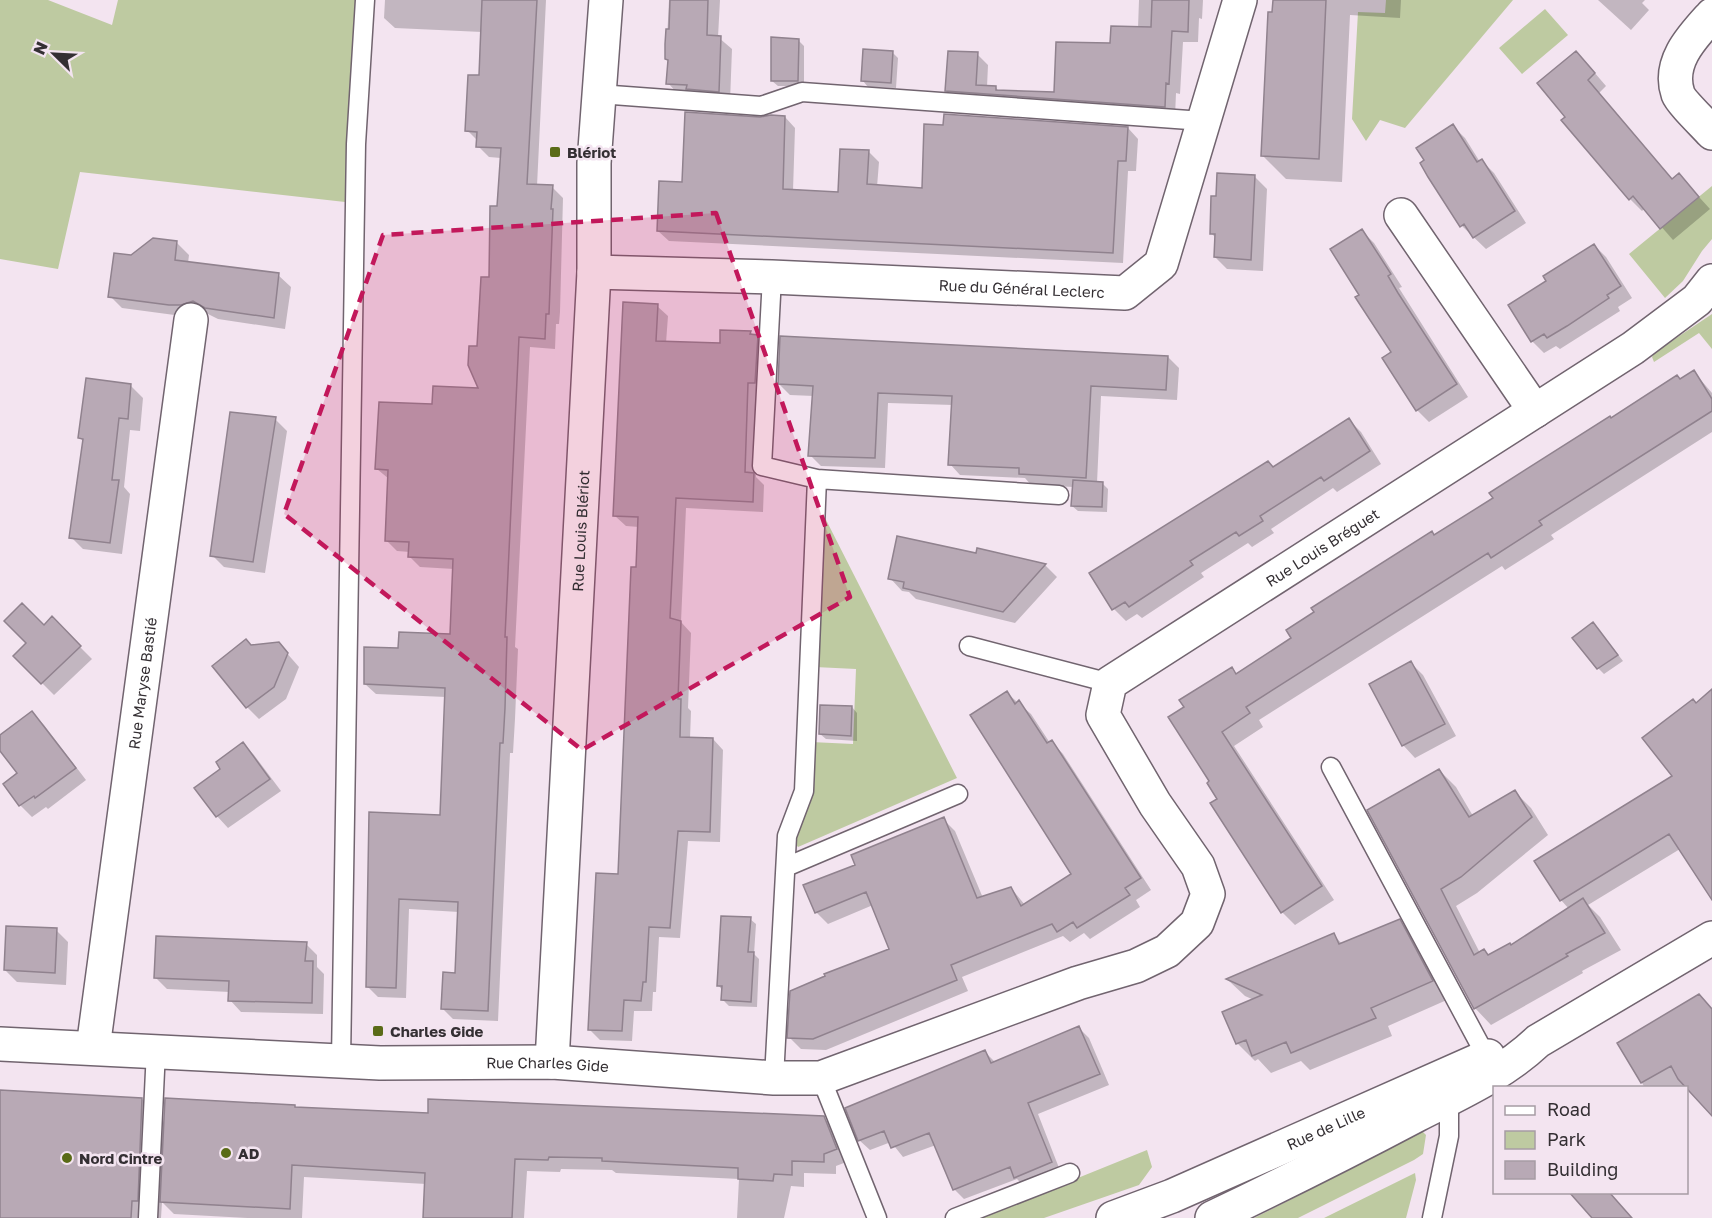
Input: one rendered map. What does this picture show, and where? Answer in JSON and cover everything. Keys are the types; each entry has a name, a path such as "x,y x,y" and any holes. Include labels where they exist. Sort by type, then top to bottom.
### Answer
{"street":[{"name":"Rue Louis Blériot","path":"552,1062 594,272 594,164 606,0"},
{"name":"Rue du Général Leclerc","path":"594,272 772,277 1125,293 1161,264 1240,0"},
{"path":"1712,15 1687,44 1676,69 1678,95 1712,133"},
{"path":"1401,214 1535,411"},
{"name":"Rue Louis Bréguet","path":"1110,683 1633,348 1697,300 1712,281"},
{"name":"Rue Maryse Bastié","path":"93,1048 191,320"},
{"name":"Rue Charles Gide","path":"0,1044 380,1063 552,1062 774,1078 821,1078 1078,983 1136,966 1167,951 1197,923 1208,894 1198,866 1155,804 1103,715 1110,683"},
{"name":"Rue de Lille","path":"1212,1218 1344,1154 1490,1078 1518,1060 1538,1041 1712,938"},
{"name":"Rue de Lille","path":"1113,1218 1172,1196 1486,1056 1538,1041"}],"lane":[{"path":"341,1060 356,144 365,0"},
{"path":"599,94 761,106 802,92 1203,121"},
{"path":"772,277 762,466 817,479 1059,495"},
{"path":"774,1078 787,836 804,791 817,479"},
{"path":"969,646 1110,683"},
{"path":"1331,767 1486,1056"},
{"path":"786,867 958,794"},
{"path":"148,1218 156,1050"},
{"path":"821,1078 877,1218"},
{"path":"1432,1218 1449,1136 1449,1099"},
{"path":"955,1218 1070,1173"}],"highlighted area":[{"path":"716,213 850,597 582,750 284,514 383,235"}],"green space":[{"path":"0,0 48,0 112,25 118,0 359,0 345,202 80,172 58,269 0,259"},
{"path":"1386,0 1513,0 1405,128 1380,120 1366,141 1352,119 1358,12 1385,13"},
{"path":"1545,9 1568,35 1522,74 1499,48"},
{"path":"1712,186 1712,239 1683,281 1665,298 1629,254"},
{"path":"1712,314 1712,349 1699,333 1654,362 1652,357 1654,353"},
{"path":"820,508 957,778 798,847 792,840 811,742 853,744 856,669 815,667"},
{"path":"1418,1127 1426,1135 1423,1154 1414,1160 1298,1218 1254,1218 1349,1170"},
{"path":"1147,1150 1152,1167 1139,1185 1044,1218 979,1218"},
{"path":"1415,1173 1416,1180 1406,1218 1324,1218"}],"building":[{"path":"482,0 537,0 527,184 553,185 549,314 546,314 545,339 519,337 505,637 507,637 505,708 503,743 500,743 488,1011 441,1009 443,972 455,973 458,902 399,899 396,988 366,987 369,812 440,815 445,688 364,684 364,647 398,648 399,632 450,634 453,559 408,557 409,542 385,541 388,470 375,469 379,402 432,404 433,386 478,388 468,365 469,346 477,346 481,277 489,277 490,206 497,206 501,148 476,147 477,132 465,131 468,75 479,75"},
{"path":"670,0 708,0 707,35 721,36 719,92 686,89 687,85 666,84 668,60 665,59 665,44 666,29 669,29"},
{"path":"1152,0 1189,0 1188,32 1172,31 1169,84 1166,83 1165,107 945,91 948,51 978,52 976,85 996,86 996,90 1054,92 1056,42 1110,43 1111,26 1151,27"},
{"path":"1273,0 1326,0 1319,159 1261,156 1268,12 1272,12"},
{"path":"771,37 799,39 798,81 771,81"},
{"path":"863,49 893,51 891,83 861,81"},
{"path":"1576,51 1595,73 1588,80 1672,179 1679,173 1699,197 1660,229 1633,196 1629,200 1561,120 1565,117 1537,83"},
{"path":"685,112 760,117 785,116 783,189 838,192 840,149 869,150 867,184 922,188 924,124 943,125 944,114 1128,127 1126,161 1118,161 1113,253 657,231 659,181 682,182"},
{"path":"1453,124 1477,162 1482,159 1515,211 1473,238 1464,224 1460,227 1428,177 1420,163 1424,160 1416,148"},
{"path":"1217,173 1255,175 1251,260 1214,257 1215,234 1210,234 1211,196 1216,196"},
{"path":"1362,229 1391,274 1388,276 1398,293 1457,384 1416,411 1382,358 1391,352 1355,297 1359,295 1330,249"},
{"path":"153,238 177,241 175,260 279,273 274,318 205,308 193,301 181,305 169,305 108,297 114,253 131,255"},
{"path":"1594,244 1621,286 1607,295 1609,298 1567,326 1547,338 1544,334 1531,342 1508,305 1546,281 1543,276"},
{"path":"623,302 658,304 656,341 720,343 720,330 751,331 750,334 758,335 755,383 748,383 745,472 754,473 753,502 676,498 670,618 681,621 678,699 681,699 680,737 713,738 710,832 678,831 670,928 649,927 646,982 643,982 641,1001 624,1000 622,1031 588,1030 596,873 618,874 631,567 636,567 638,517 613,516"},
{"path":"780,336 1168,356 1166,390 1091,386 1086,478 1019,474 1019,468 948,465 952,396 878,393 875,458 808,456 813,386 778,384"},
{"path":"1694,370 1712,399 1712,411 1539,521 1542,525 1491,558 1488,553 1246,707 1250,713 1222,732 1322,886 1281,913 1210,803 1217,799 1207,783 1209,781 1168,717 1184,707 1179,700 1232,667 1236,674 1291,638 1286,630 1314,612 1311,608 1432,531 1434,535 1493,498 1489,493 1610,416 1611,418 1677,375 1680,379"},
{"path":"86,378 131,384 128,419 119,418 112,480 119,480 110,543 69,538 83,439 78,438"},
{"path":"230,412 276,417 253,562 210,556"},
{"path":"1349,418 1370,451 1324,481 1321,477 1260,516 1263,521 1239,536 1236,532 1190,561 1193,565 1129,607 1125,602 1112,610 1089,573 1268,461 1273,467"},
{"path":"1073,480 1103,482 1102,507 1071,506"},
{"path":"897,536 976,553 977,548 1046,564 1003,612 903,588 904,582 888,579"},
{"path":"22,603 44,625 52,616 81,646 41,684 13,656 26,643 4,621"},
{"path":"1593,622 1618,655 1597,669 1572,638"},
{"path":"246,639 251,645 279,642 288,653 274,687 246,708 212,666"},
{"path":"1411,661 1445,724 1402,746 1369,684"},
{"path":"1712,689 1712,900 1669,834 1560,901 1534,861 1672,776 1642,738 1693,699 1696,703"},
{"path":"1007,691 1015,704 1019,700 1047,743 1052,740 1141,878 1125,888 1130,895 1077,928 1073,922 1057,932 1052,924 951,965 957,980 813,1039 787,1038 790,991 825,976 824,974 889,949 866,892 815,913 803,885 855,865 851,855 944,817 977,898 1011,887 1021,906 1071,874 970,715"},
{"path":"820,705 852,706 851,736 819,734"},
{"path":"32,711 76,768 35,798 34,796 19,806 3,784 17,773 0,751 0,735"},
{"path":"243,742 270,779 216,817 194,788 220,769 216,762"},
{"path":"1439,769 1469,817 1515,790 1532,817 1461,877 1441,889 1474,955 1484,949 1488,955 1510,943 1511,945 1583,898 1605,933 1474,1009 1367,810"},
{"path":"721,916 751,917 748,952 754,952 751,1002 721,1000 722,986 717,986"},
{"path":"1400,919 1433,981 1371,1008 1376,1018 1291,1053 1286,1042 1252,1056 1246,1040 1236,1044 1222,1012 1262,995 1226,979 1334,933 1339,944"},
{"path":"6,926 57,928 55,973 4,970"},
{"path":"156,936 307,942 305,961 313,961 312,1003 228,1001 229,981 154,978"},
{"path":"1699,994 1712,1009 1712,1116 1688,1090 1688,1086 1684,1086 1678,1079 1671,1066 1641,1083 1617,1043"},
{"path":"1079,1026 1100,1074 1028,1103 1052,1162 1014,1178 1010,1167 953,1190 929,1133 891,1148 884,1131 858,1141 845,1108 985,1050 991,1063"},
{"name":"Nord Cintre","path":"0,1090 142,1098 138,1201 132,1201 131,1218 0,1218"},
{"path":"165,1098 428,1113 428,1099 824,1116 837,1149 824,1154 824,1162 792,1161 792,1175 774,1174 773,1181 738,1179 738,1168 602,1161 602,1158 515,1159 512,1218 423,1218 425,1173 292,1165 290,1209 160,1202"},
{"path":"1571,1194 1611,1194 1632,1218 1592,1218"}],"place":[{"name":"Blériot","path":"555,152"},
{"name":"Charles Gide","path":"378,1031"},
{"name":"AD","path":"226,1153"},
{"name":"Nord Cintre","path":"67,1158"}]}
